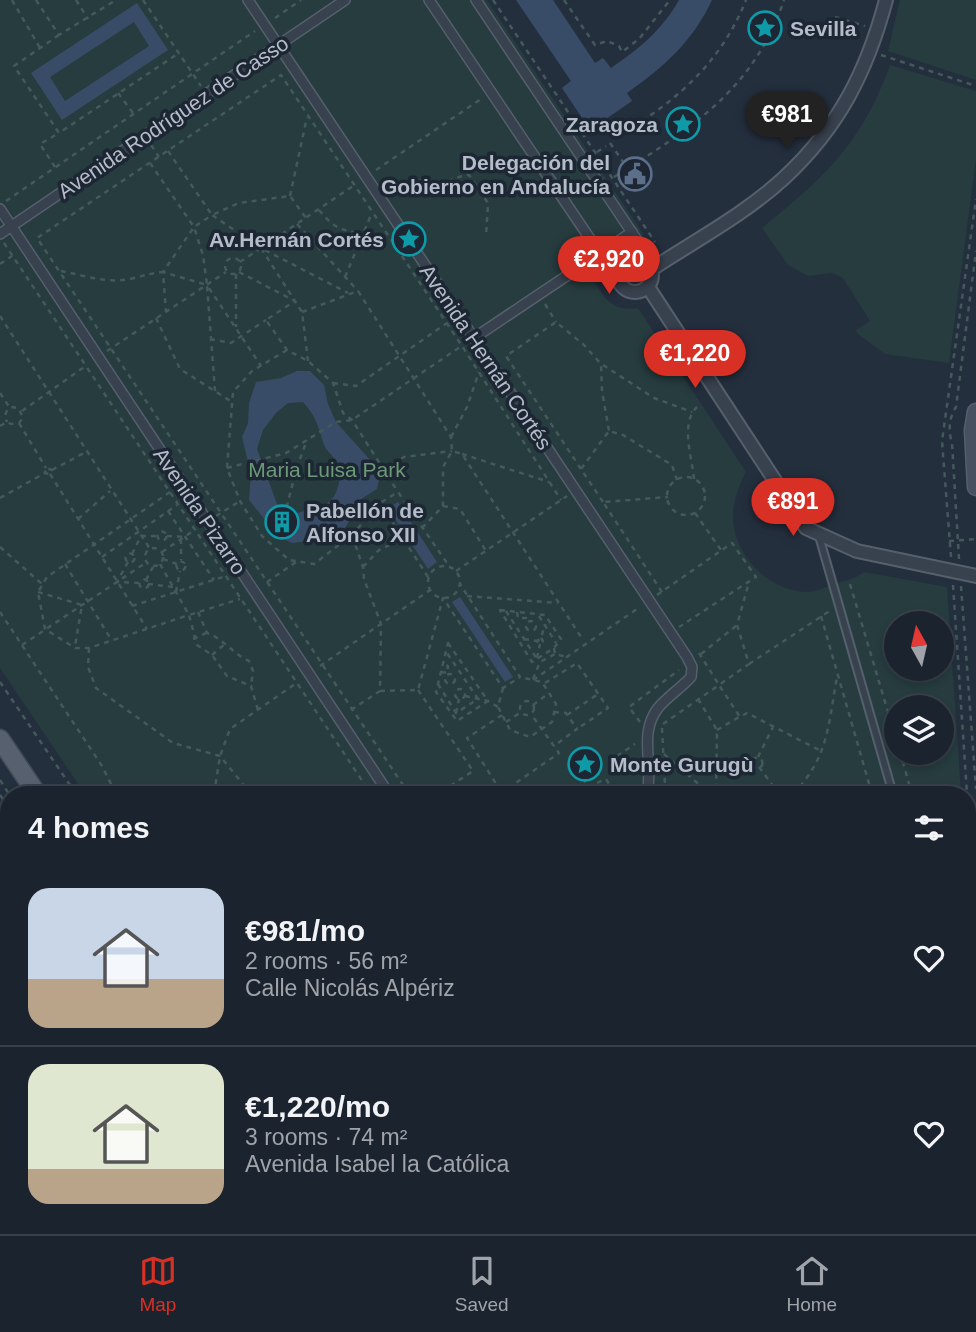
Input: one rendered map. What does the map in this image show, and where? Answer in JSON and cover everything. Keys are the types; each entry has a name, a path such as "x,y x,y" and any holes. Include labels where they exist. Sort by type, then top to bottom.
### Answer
{"main road":[{"path":"976,412 976,487"},
{"path":"0,739 32,786"}],"street":[{"name":"Avenida Hernán Cortés","path":"248,0 690,662 691,677 658,708 645,731 647,736"},
{"name":"Avenida Rodríguez de Casso","path":"0,235 345,0"},
{"path":"429,0 600,254 618,270"},
{"path":"476,0 632,232 637,240 639,258"},
{"path":"652,269 725,222 784,178 834,120 857,82 871,52 887,0"},
{"name":"Avenida Pizarro","path":"0,207 385,786"},
{"path":"474,338 632,232"},
{"path":"639,258 652,269 652,279 648,287 637,292 626,290 619,281 618,270 626,260 639,258"},
{"path":"648,287 806,528 857,551 976,576"},
{"path":"647,736 648,786"}],"lane":[{"path":"818,534 891,786"}],"path":[{"path":"12,0 40,48"},
{"path":"36,0 59,35"},
{"path":"76,0 88,19"},
{"path":"58,133 14,66 116,0"},
{"path":"143,0 206,94"},
{"path":"0,207 301,0"},
{"path":"493,0 655,242"},
{"path":"564,0 595,45 607,41 619,46 622,52 652,25 670,0"},
{"path":"642,121 672,100 706,68 731,34 746,0"},
{"path":"612,178 699,121 730,92 766,43 783,0"},
{"path":"835,17 878,30"},
{"path":"871,52 976,86"},
{"path":"55,167 40,144 178,53"},
{"path":"403,786 37,238 281,75 447,323 561,500"},
{"path":"118,93 133,114"},
{"path":"306,218 290,196 307,116 321,108"},
{"path":"610,143 628,169"},
{"path":"584,160 606,146"},
{"path":"168,152 212,215 261,248 349,294"},
{"path":"150,163 194,227 203,255 215,391"},
{"path":"345,276 372,213 399,184 409,180 450,181 462,175 469,175 488,203 486,236"},
{"path":"166,312 163,272 194,227 212,215 239,203 290,196"},
{"path":"966,786 942,441 976,199"},
{"path":"319,209 331,224 341,230 363,234"},
{"path":"297,224 358,291 452,436"},
{"path":"0,235 365,786"},
{"path":"261,248 302,312 308,362"},
{"path":"226,272 225,263 233,258 241,264 237,273 236,329"},
{"path":"59,270 106,280 129,279 163,272 207,285 261,366"},
{"path":"22,411 226,272 237,273 295,301"},
{"path":"302,312 358,291"},
{"path":"538,295 556,322 584,345 601,364 654,398 692,412"},
{"path":"211,339 231,343 295,301"},
{"path":"0,316 150,549"},
{"path":"156,318 180,369 232,402"},
{"path":"266,320 287,351 308,362 333,383 343,413 352,419 422,528 449,566 456,571 467,596 520,677 542,681 556,704 552,722 530,737 510,730 498,707 488,701 465,696 460,699"},
{"path":"556,322 506,356 662,592"},
{"path":"333,383 356,386 447,323"},
{"path":"227,468 286,453 335,422 352,419 474,338"},
{"path":"287,351 252,371 233,392 227,468 240,501 262,536 289,560 314,564 352,534 380,503 398,492"},
{"path":"581,469 609,430 602,391 601,364"},
{"path":"422,528 443,506 443,467 452,451 452,436 467,407 479,372"},
{"path":"0,393 10,408"},
{"path":"7,422 6,413 10,408 16,407 22,411 23,418 19,423"},
{"path":"694,479 688,423 697,407"},
{"path":"0,426 7,422 19,423"},
{"path":"19,423 147,629"},
{"path":"609,430 623,435 672,465 677,480"},
{"path":"285,517 297,467 307,440"},
{"path":"384,470 404,457 452,451 550,482"},
{"path":"0,498 86,452"},
{"path":"462,454 581,637"},
{"path":"45,473 46,468"},
{"path":"686,477 694,479 705,491 702,507 695,513 681,514 669,504 669,490 677,480 686,477"},
{"path":"456,571 575,490"},
{"path":"78,519 111,491"},
{"path":"170,492 47,577 38,593 45,629 75,648 89,648 241,598 297,561"},
{"path":"603,502 668,497"},
{"path":"380,503 428,577 430,590 443,598 503,688"},
{"path":"102,557 178,504"},
{"path":"443,506 460,509 486,551"},
{"path":"168,511 183,538 214,580"},
{"path":"695,513 721,551"},
{"path":"156,549 162,531 166,536"},
{"path":"352,534 363,566 363,579 381,624 380,691"},
{"path":"141,536 183,538"},
{"path":"128,562 133,562 141,536"},
{"path":"177,565 181,561 183,538"},
{"path":"363,566 379,550 403,538"},
{"path":"949,541 976,539"},
{"path":"533,680 733,543 756,577 670,633"},
{"path":"0,548 43,584"},
{"path":"145,557 153,566 160,564 163,559 162,552 150,549"},
{"path":"145,557 150,549"},
{"path":"117,582 128,562 127,555 145,557"},
{"path":"163,559 177,565 181,570"},
{"path":"176,592 181,570 186,565 181,561"},
{"path":"22,645 147,562"},
{"path":"65,564 112,641"},
{"path":"160,564 188,615 197,646 212,654 227,676 251,686"},
{"path":"139,583 143,588 153,566"},
{"path":"428,577 436,567 449,566"},
{"path":"132,606 226,576"},
{"path":"117,582 139,583 142,579 173,587"},
{"path":"749,582 737,625 749,664"},
{"path":"443,598 455,593 460,584"},
{"path":"850,584 884,699"},
{"path":"215,786 220,756 230,729 430,590"},
{"path":"38,593 82,605"},
{"path":"467,596 558,603"},
{"path":"443,598 418,690 473,771 450,786"},
{"path":"962,599 976,786"},
{"path":"75,648 82,605"},
{"path":"617,756 837,606"},
{"path":"554,648 532,662 500,610 545,615 561,639 554,648 555,654"},
{"path":"506,611 541,662"},
{"path":"0,612 102,766 112,786"},
{"path":"198,612 207,633"},
{"path":"517,612 518,618 535,623"},
{"path":"517,628 526,613"},
{"path":"538,614 556,643"},
{"path":"821,616 870,786"},
{"path":"539,641 533,630 535,623 541,619"},
{"path":"527,629 528,622"},
{"path":"537,658 545,624"},
{"path":"700,654 737,625"},
{"path":"520,633 527,629 533,630"},
{"path":"193,639 207,633 220,637 238,656 249,661 253,671 251,686 258,710"},
{"path":"524,639 539,641"},
{"path":"448,643 468,673 488,701 457,721 436,692 448,643"},
{"path":"212,654 225,644"},
{"path":"694,645 740,717"},
{"path":"89,648 88,667 96,688 173,743 220,756 244,786"},
{"path":"446,651 478,699"},
{"path":"533,680 541,662 555,654 567,657"},
{"path":"443,663 448,666 446,682"},
{"path":"544,684 577,663 608,708 554,746"},
{"path":"458,691 464,666"},
{"path":"441,672 468,673"},
{"path":"447,672 454,677"},
{"path":"454,677 461,673"},
{"path":"800,786 815,768 823,752 838,673"},
{"path":"453,684 454,677"},
{"path":"498,707 503,688 520,677"},
{"path":"0,682 71,786"},
{"path":"438,685 446,682 453,684 458,691 460,699 456,713"},
{"path":"438,685 456,713"},
{"path":"351,710 380,691 418,690"},
{"path":"443,693 458,691 465,692 465,696"},
{"path":"533,705 550,694"},
{"path":"567,715 598,694"},
{"path":"456,713 478,699"},
{"path":"698,699 718,730 716,786"},
{"path":"531,714 527,715 520,708 523,702 533,705"},
{"path":"531,714 533,705"},
{"path":"506,722 522,712"},
{"path":"554,712 567,715 577,729"},
{"path":"718,730 747,713 823,752"},
{"path":"512,786 559,753 531,714"},
{"path":"496,786 467,738 502,715"},
{"path":"662,725 663,786"},
{"path":"752,764 773,727"},
{"path":"664,754 701,786"},
{"path":"758,757 762,762 759,767"},
{"path":"717,764 752,764 755,768 759,767 773,786"},
{"path":"904,765 910,786"},
{"path":"587,786 583,779 591,772"},
{"path":"594,786 606,779 609,786"}],"green space":[{"name":"Maria Luisa Park","path":"0,0 487,0 644,235 588,272 607,300 620,307 638,308 746,472 737,492 733,513 734,528 745,556 766,578 793,590 814,591 864,572 947,587 949,611 884,611 884,681 953,681 960,786 80,786 0,668"},
{"path":"900,0 976,0 976,80 888,51"},
{"path":"890,65 976,91 976,159 949,363 885,354 857,333 856,330 870,321 843,278 832,273 808,276 788,265 762,228 805,192 839,157 867,116"}],"water":[{"path":"516,0 553,0 595,63 603,58 611,68 649,38 679,0 712,0 687,41 627,93 632,101 590,130 562,88 571,81"},
{"path":"137,3 168,50 62,120 31,73","holes":["134,22 149,46 65,101 50,77"]},
{"path":"297,371 310,371 324,385 336,422 372,462 379,479 377,489 358,501 341,534 292,543 278,536 249,500 251,474 242,437 248,423 249,403 256,382 281,378","holes":["303,402 325,447 337,463 338,488 323,506 287,518 281,515 257,449 263,430 288,403"]},
{"path":"398,502 437,562 428,569 388,508"},
{"path":"460,597 513,677 505,682 452,602"}],"place":[{"name":"Sevilla","path":"765,28"},
{"name":"Zaragoza","path":"683,124"},
{"name":"Delegación del Gobierno en Andalucía","path":"635,174"},
{"name":"Av.Hernán Cortés","path":"409,239"},
{"name":"Pabellón de Alfonso XII","path":"282,522"},
{"name":"Monte Gurugù","path":"585,764"}]}
